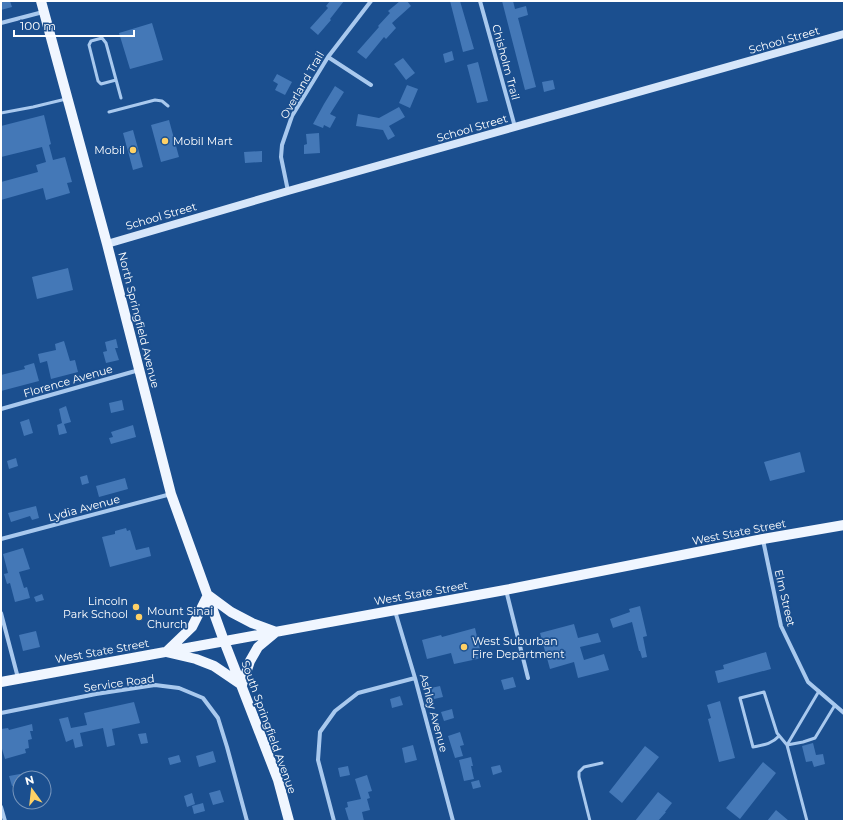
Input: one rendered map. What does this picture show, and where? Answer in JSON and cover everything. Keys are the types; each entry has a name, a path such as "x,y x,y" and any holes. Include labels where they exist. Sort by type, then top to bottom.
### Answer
{"main road":[{"name":"North Springfield Avenue","path":"41,1 66,98 107,244 171,494 224,641"},
{"name":"School Street","path":"107,244 288,191 844,34"},
{"name":"West State Street","path":"1,682 394,611 763,539 844,525"},
{"path":"208,595 231,612 252,623 276,632 258,647 250,661 242,685 214,666 196,659 166,652 192,627 208,595"},
{"name":"South Springfield Avenue","path":"224,641 278,780 289,821"}],"street":[{"name":"Overland Trail","path":"288,191 281,157 282,145 292,116 328,56 371,1"},
{"name":"Chisholm Trail","path":"480,1 515,128"},
{"path":"1,22 44,11"},
{"path":"328,56 371,85"},
{"name":"Florence Avenue","path":"1,409 140,370"},
{"name":"Lydia Avenue","path":"1,539 171,494"},
{"name":"Elm Street","path":"763,539 781,626 808,682 844,713"},
{"path":"505,590 528,678"},
{"name":"Ashley Avenue","path":"394,611 415,678 453,821"},
{"path":"1,613 18,678"},
{"path":"334,821 318,760 320,732 335,711 358,693 415,678"},
{"name":"Service Road","path":"1,713 96,694 155,685 179,688 203,698 218,718 247,821"},
{"path":"1,807 5,821"}],"lane":[{"path":"116,80 101,84 98,81 89,45 91,41 102,38 106,43 121,98"},
{"path":"1,113 33,107 66,98"},
{"path":"109,112 155,100 162,101 168,106"},
{"path":"787,745 819,691"},
{"path":"778,736 775,740 768,744 753,747 740,698 764,692 778,736 787,745 807,821"},
{"path":"787,745 814,738 835,705"},
{"path":"590,821 579,772 584,767 602,763"}],"building":[{"path":"1,1 10,1 12,7 1,10"},
{"path":"330,1 344,1 330,19 331,20 318,35 310,28 328,8 326,6"},
{"path":"400,1 407,1 411,6 392,23 396,28 386,39 384,37 366,59 357,52 390,13 388,11"},
{"path":"450,1 460,1 474,49 463,52"},
{"path":"502,1 513,1 515,9 526,6 528,15 518,18 536,87 525,90"},
{"path":"152,23 163,60 130,69 119,33"},
{"path":"452,51 454,60 445,63 443,54"},
{"path":"403,58 415,73 406,80 394,64"},
{"path":"478,62 488,101 477,103 467,65"},
{"path":"277,74 292,82 285,95 275,90 278,84 273,81"},
{"path":"553,80 555,89 544,92 542,82"},
{"path":"407,85 418,89 410,108 399,103"},
{"path":"335,86 344,92 330,114 336,117 330,128 324,125 323,128 313,124 324,104"},
{"path":"399,107 405,117 389,126 395,136 388,140 383,130 356,126 358,114 379,118"},
{"path":"44,115 53,160 65,157 72,182 67,183 70,193 46,200 43,188 1,200 1,182 38,172 36,165 46,162 42,147 1,157 1,126"},
{"name":"Mobil Mart","path":"169,120 179,157 161,162 151,125"},
{"name":"Mobil","path":"133,130 143,167 133,170 123,133"},
{"path":"319,133 320,153 304,154 304,145 307,144 306,134"},
{"path":"262,151 262,162 245,163 244,152"},
{"path":"68,268 73,290 37,299 32,277"},
{"path":"116,339 118,348 115,348 119,360 106,363 103,352 107,351 105,342"},
{"path":"64,341 70,361 75,360 78,372 51,379 47,361 40,363 38,354 56,350 55,344"},
{"path":"34,363 39,381 1,391 1,375 25,369 24,366"},
{"path":"122,400 124,410 111,413 109,403"},
{"path":"66,406 71,422 64,424 67,433 59,435 57,425 62,423 59,409"},
{"path":"29,419 33,433 24,436 20,422"},
{"path":"133,425 136,437 111,444 109,438 113,437 111,432"},
{"path":"800,452 805,472 770,481 764,462"},
{"path":"16,458 18,466 9,469 7,461"},
{"path":"87,475 89,483 82,485 80,477"},
{"path":"125,478 128,489 99,497 96,486"},
{"path":"36,506 39,518 32,520 30,516 11,522 8,513"},
{"path":"126,528 127,531 130,530 136,550 149,547 151,556 110,567 102,537 115,534 115,531"},
{"path":"23,548 30,569 19,572 24,588 27,587 30,598 15,602 10,583 7,584 4,574 8,573 3,554"},
{"path":"42,594 44,600 36,602 34,597"},
{"path":"640,606 647,636 643,637 647,657 642,658 632,622 613,628 610,619 630,612 629,609"},
{"path":"574,624 578,638 598,633 601,642 580,647 584,660 604,654 609,670 578,678 574,662 550,669 540,633"},
{"name":"West Suburban Fire Department","path":"475,628 482,658 454,664 451,653 427,659 422,640 441,635 442,637"},
{"path":"36,631 40,647 23,651 19,635"},
{"path":"766,652 771,669 718,683 715,671 724,669 723,665"},
{"path":"513,677 516,687 504,690 501,680"},
{"path":"440,686 443,697 434,699 431,688"},
{"path":"400,696 403,705 392,708 390,699"},
{"path":"720,701 735,758 719,762 708,719 711,718 707,705"},
{"path":"134,702 140,723 112,729 115,745 107,747 103,728 80,733 83,746 75,748 73,739 66,742 59,719 68,717 71,728 87,725 84,713"},
{"path":"452,709 454,718 444,721 441,712"},
{"path":"32,724 33,731 30,731 32,739 28,740 29,748 25,749 26,753 5,759 2,749 1,750 1,729 8,728 9,730"},
{"path":"460,732 464,745 460,746 463,756 455,758 448,736"},
{"path":"146,733 148,743 141,744 138,734"},
{"path":"813,743 816,755 823,754 825,764 814,767 812,761 806,762 802,746"},
{"path":"413,745 417,760 405,763 402,748"},
{"path":"645,746 659,757 622,803 609,792"},
{"path":"213,751 216,762 199,767 196,756"},
{"path":"179,755 181,762 170,765 168,758"},
{"path":"471,757 473,766 471,766 474,779 464,781 459,760"},
{"path":"763,762 776,773 740,819 726,808"},
{"path":"500,765 502,772 493,775 491,767"},
{"path":"348,766 350,775 340,777 338,768"},
{"path":"12,775 12,786 9,776"},
{"path":"367,775 372,791 368,792 370,798 367,799 370,810 362,812 364,821 349,821 345,808 348,807 347,802 361,799 355,779"},
{"path":"479,780 481,787 473,789 471,782"},
{"path":"220,790 224,802 213,805 209,793"},
{"path":"658,792 672,803 666,812 658,821 635,821"},
{"path":"192,793 195,804 187,807 184,796"},
{"path":"203,803 205,811 194,814 192,806"},
{"path":"776,810 789,821 767,821"}],"place":[{"name":"Mobil Mart","path":"165,141"},
{"name":"Mobil","path":"133,150"},
{"name":"Lincoln Park School","path":"136,607"},
{"name":"Mount Sinai Church","path":"139,617"},
{"name":"West Suburban Fire Department","path":"464,647"}]}
